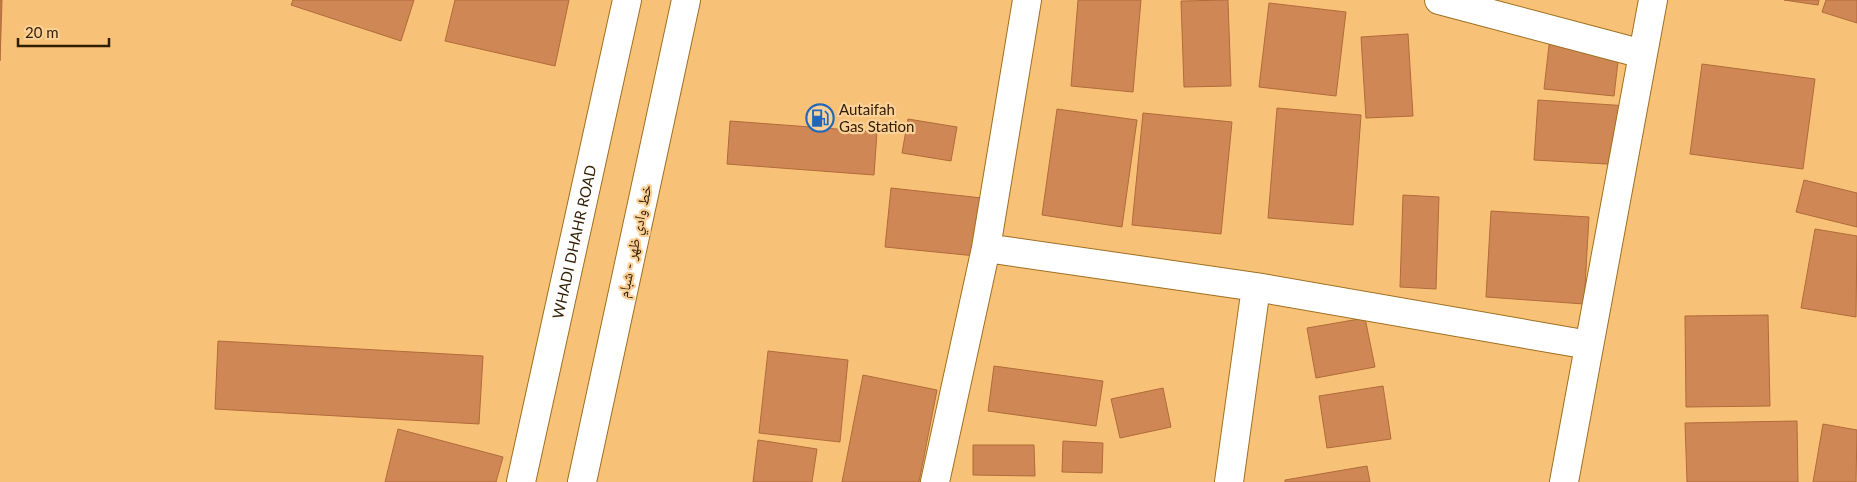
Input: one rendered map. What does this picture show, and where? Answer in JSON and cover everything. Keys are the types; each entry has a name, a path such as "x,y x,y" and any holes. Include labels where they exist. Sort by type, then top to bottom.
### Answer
{"street":[{"name":"WHADI DHAHR ROAD","path":"521,482 627,0"},
{"name":"خط وادي ظهر - شبام","path":"582,482 686,0"},
{"path":"935,482 986,248 1027,0"},
{"path":"1439,0 1643,54"},
{"path":"1564,482 1653,0"},
{"path":"986,248 1256,287 1590,345"},
{"path":"1229,482 1256,287"}],"building":[{"path":"0,0 2,0 0,61"},
{"path":"293,0 414,0 401,41 291,5"},
{"path":"455,0 569,0 555,66 445,41"},
{"path":"1078,0 1141,0 1133,92 1071,86"},
{"path":"1228,0 1231,86 1184,87 1181,1"},
{"path":"1784,0 1819,0 1818,5"},
{"path":"1826,0 1857,0 1857,23 1822,12"},
{"path":"1269,3 1346,12 1336,96 1259,87"},
{"path":"1551,28 1621,36 1614,96 1544,89"},
{"path":"1408,34 1413,116 1366,118 1361,37"},
{"path":"1702,64 1815,79 1803,169 1690,154"},
{"path":"1538,100 1628,106 1625,165 1534,160"},
{"path":"1277,108 1361,115 1353,225 1268,218"},
{"path":"1057,109 1137,120 1122,227 1042,215"},
{"path":"1143,113 1232,122 1221,234 1132,225"},
{"path":"908,119 957,127 951,161 902,153"},
{"path":"730,121 877,132 874,175 727,164"},
{"path":"1804,180 1857,193 1857,227 1796,212"},
{"path":"891,188 982,198 976,256 885,247"},
{"path":"1403,195 1439,197 1436,289 1400,287"},
{"path":"1491,211 1589,217 1584,304 1486,297"},
{"path":"1815,229 1857,236 1856,317 1801,308"},
{"path":"1768,315 1770,406 1686,407 1685,316"},
{"path":"1365,318 1375,367 1316,378 1307,328"},
{"path":"218,341 483,356 479,424 215,409"},
{"path":"768,351 848,360 840,442 759,433"},
{"path":"994,366 1103,381 1096,426 988,411"},
{"path":"863,375 937,390 919,482 842,482"},
{"path":"1383,386 1391,439 1327,448 1319,396"},
{"path":"1163,388 1171,427 1120,438 1111,399"},
{"path":"1797,421 1798,482 1687,482 1685,423"},
{"path":"1823,424 1857,430 1856,482 1813,482"},
{"path":"398,429 503,457 496,482 385,482"},
{"path":"758,440 817,449 812,482 753,482"},
{"path":"1063,441 1103,443 1102,473 1062,472"},
{"path":"973,445 1034,445 1035,476 973,475"},
{"path":"1367,466 1370,482 1285,482 1285,480"}],"place":[{"name":"Autaifah Gas Station","path":"820,118"}]}
